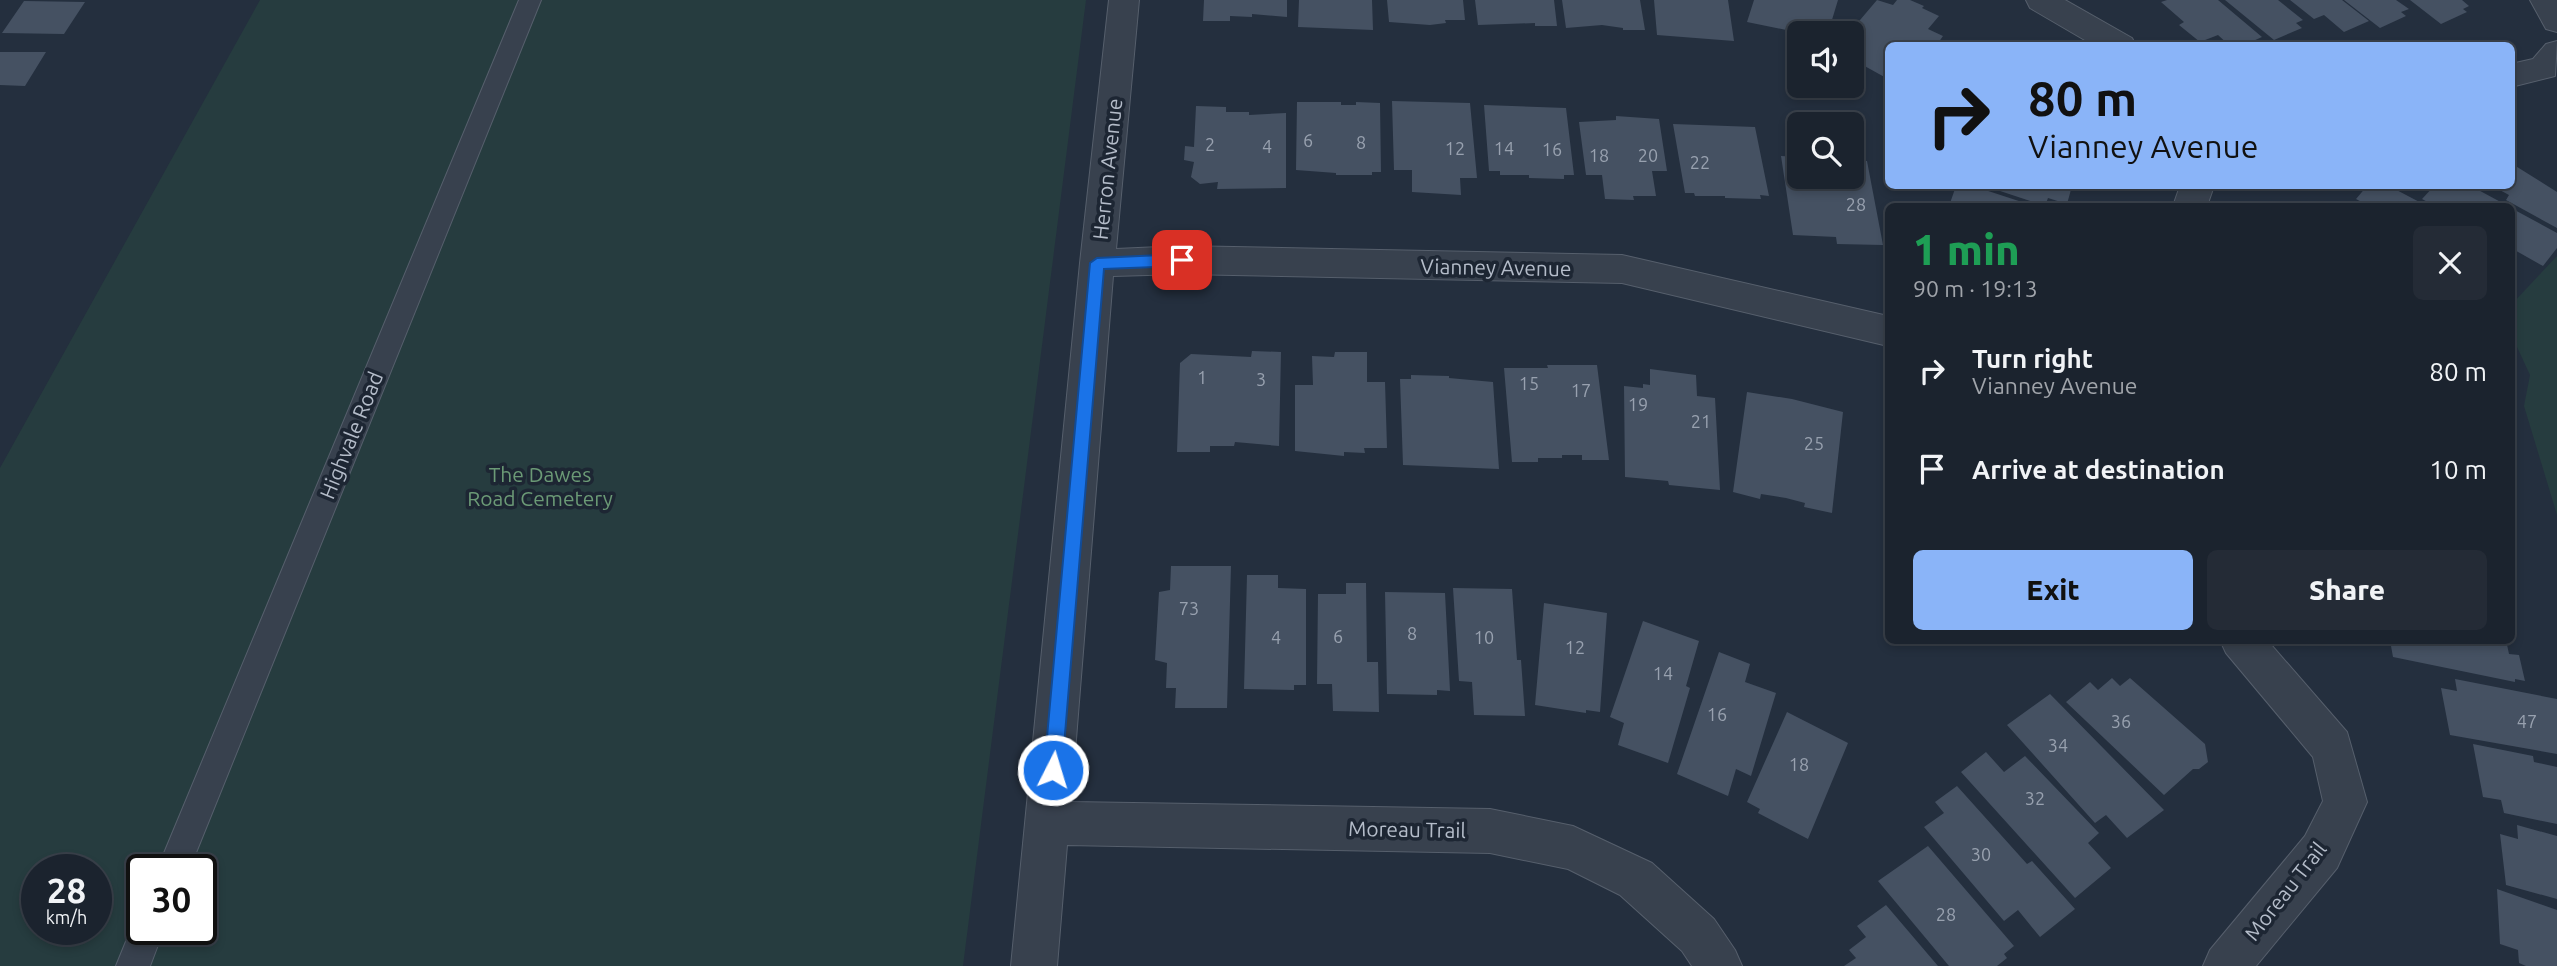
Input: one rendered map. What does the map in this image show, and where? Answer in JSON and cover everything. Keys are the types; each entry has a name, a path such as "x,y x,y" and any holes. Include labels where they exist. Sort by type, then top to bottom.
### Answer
{"street":[{"name":"Herron Avenue","path":"1034,966 1049,823 1097,263 1124,0"},
{"path":"2041,0 2114,42"},
{"path":"2545,0 2557,20"},
{"path":"2515,75 2544,68 2557,52"},
{"name":"Vianney Avenue","path":"1097,263 1182,260 1622,270 1885,330"},
{"name":"Moreau Trail","path":"2226,966 2320,852 2345,802 2332,747 2243,644"},
{"name":"Moreau Trail","path":"1049,823 1490,831 1573,848 1636,879 1698,935 1719,966"}],"lane":[{"name":"Highvale Road","path":"180,854 530,0"},
{"path":"133,966 142,945"}],"green space":[{"name":"The Dawes Road Cemetery","path":"260,0 1086,0 963,966 0,966 0,468"},
{"path":"2557,256 2557,515 2524,406 2530,375 2515,343 2515,301"}],"building":[{"path":"1204,0 1287,0 1287,17 1252,14 1252,17 1230,16 1230,21 1203,21"},
{"path":"1299,0 1372,0 1373,30 1298,27"},
{"path":"1387,0 1463,0 1465,20 1445,20 1446,23 1430,25 1389,22"},
{"path":"1475,0 1554,0 1557,26 1535,26 1535,23 1478,25"},
{"path":"1562,0 1640,0 1645,30 1623,30 1602,25 1566,28"},
{"path":"1654,0 1728,0 1734,41 1657,35"},
{"path":"1754,0 1838,0 1832,21 1787,21 1787,30 1747,22"},
{"path":"1877,0 1893,5 1897,0 1910,0 1939,16 1928,29 1943,36 1939,42 1885,42 1885,77 1864,66 1864,21 1859,21"},
{"path":"2218,0 2262,37 2251,42 2226,42 2218,35 2200,42 2179,25 2184,22 2161,2"},
{"path":"2225,0 2278,0 2303,20 2296,23 2302,28 2274,40"},
{"path":"2290,0 2342,0 2369,21 2344,32 2324,15 2314,19"},
{"path":"2344,0 2396,0 2409,9 2401,12 2406,16 2380,28"},
{"path":"2410,0 2462,0 2469,6 2463,9 2467,12 2441,24"},
{"path":"24,1 85,2 64,34 2,33"},
{"path":"0,52 46,52 25,86 0,85"},
{"path":"1392,101 1470,103 1477,178 1460,178 1461,195 1412,192 1412,170 1394,170"},
{"path":"1297,102 1341,102 1341,105 1356,105 1356,102 1380,103 1381,172 1372,172 1372,175 1336,175 1296,170"},
{"path":"1484,105 1566,108 1574,175 1564,175 1564,179 1529,178 1529,175 1500,175 1500,171 1489,171"},
{"path":"1196,106 1226,107 1226,112 1249,112 1249,115 1286,113 1286,188 1217,189 1218,182 1200,184 1191,177 1194,162 1184,160 1185,146 1194,147"},
{"path":"1616,116 1659,119 1667,171 1652,171 1656,196 1633,196 1634,200 1605,199 1602,175 1586,175 1579,122 1616,120"},
{"path":"1673,124 1755,127 1769,196 1760,195 1761,199 1725,198 1685,193"},
{"path":"1781,156 1787,156 1787,189 1864,189 1864,161 1867,161 1883,245 1837,244 1836,237 1793,235"},
{"path":"2515,166 2557,192 2557,228 2506,200 2509,195 2498,189 2515,189"},
{"path":"1955,189 1982,189 2025,203 1950,203"},
{"path":"1994,189 2071,189 2067,203 2048,198 2046,203 2036,203"},
{"path":"2364,189 2395,189 2421,203 2363,203 2356,199"},
{"path":"2431,189 2477,189 2502,203 2429,203 2422,199"},
{"path":"2515,210 2557,233 2557,248 2543,266 2515,250"},
{"path":"1252,351 1281,352 1279,446 1235,442 1234,446 1210,446 1210,452 1177,452 1180,363 1191,354 1251,357"},
{"path":"1335,352 1367,352 1367,382 1385,382 1387,448 1364,448 1365,453 1344,452 1344,456 1295,451 1295,385 1313,385 1312,356 1334,357"},
{"path":"1547,365 1597,365 1609,460 1582,460 1582,455 1562,455 1562,458 1538,458 1538,462 1512,462 1504,368 1548,368"},
{"path":"1650,369 1696,375 1697,396 1715,398 1720,490 1625,477 1624,386 1643,388 1643,384 1650,385"},
{"path":"1411,375 1449,376 1493,382 1499,469 1403,465 1400,379 1411,379"},
{"path":"1747,392 1792,399 1843,412 1832,513 1804,507 1805,503 1786,498 1761,494 1760,499 1733,492"},
{"path":"1171,566 1231,566 1227,708 1175,708 1176,688 1166,688 1167,663 1155,660 1159,592 1170,590"},
{"path":"1247,575 1278,575 1278,588 1306,589 1306,685 1294,685 1294,690 1244,689"},
{"path":"1346,583 1366,583 1367,662 1378,662 1379,712 1333,711 1332,684 1317,684 1318,594 1346,594"},
{"path":"1453,588 1512,589 1517,660 1521,660 1525,716 1474,715 1472,682 1459,681"},
{"path":"1385,592 1445,593 1450,691 1437,690 1437,695 1387,694"},
{"path":"1544,603 1607,613 1600,712 1586,710 1586,713 1535,705"},
{"path":"1643,621 1699,641 1686,686 1690,688 1668,763 1618,745 1624,723 1610,717"},
{"path":"2385,644 2507,644 2509,654 2519,655 2525,681 2515,679 2515,682 2393,657 2391,646"},
{"path":"1719,652 1750,664 1745,682 1776,693 1751,776 1736,769 1728,796 1677,774"},
{"path":"2112,678 2120,686 2130,678 2205,744 2208,762 2199,769 2193,769 2164,795 2066,702 2090,682 2098,690"},
{"path":"2455,679 2557,699 2557,754 2450,735 2441,688 2457,691"},
{"path":"2050,694 2164,810 2127,838 2106,815 2095,823 2007,725"},
{"path":"1787,712 1848,743 1808,839 1758,813 1760,809 1747,802"},
{"path":"2473,744 2533,756 2534,762 2557,767 2557,824 2504,813 2501,800 2483,797"},
{"path":"1986,752 2004,772 2025,756 2099,833 2088,843 2111,868 2075,898 1961,772"},
{"path":"1957,786 2027,864 2032,861 2075,909 2040,937 2018,910 2004,921 1924,827 1944,813 1935,802"},
{"path":"2517,825 2557,836 2557,899 2506,885 2500,834 2518,839"},
{"path":"1928,846 2014,946 2004,954 2007,958 1997,966 1949,966 1878,881"},
{"path":"2497,889 2557,910 2557,966 2526,966 2519,963 2518,950 2500,944"},
{"path":"1886,905 1938,966 1844,966 1856,958 1849,950 1866,937 1857,926"}],"route":[{"path":"1053,770 1097,263 1182,260"}]}
